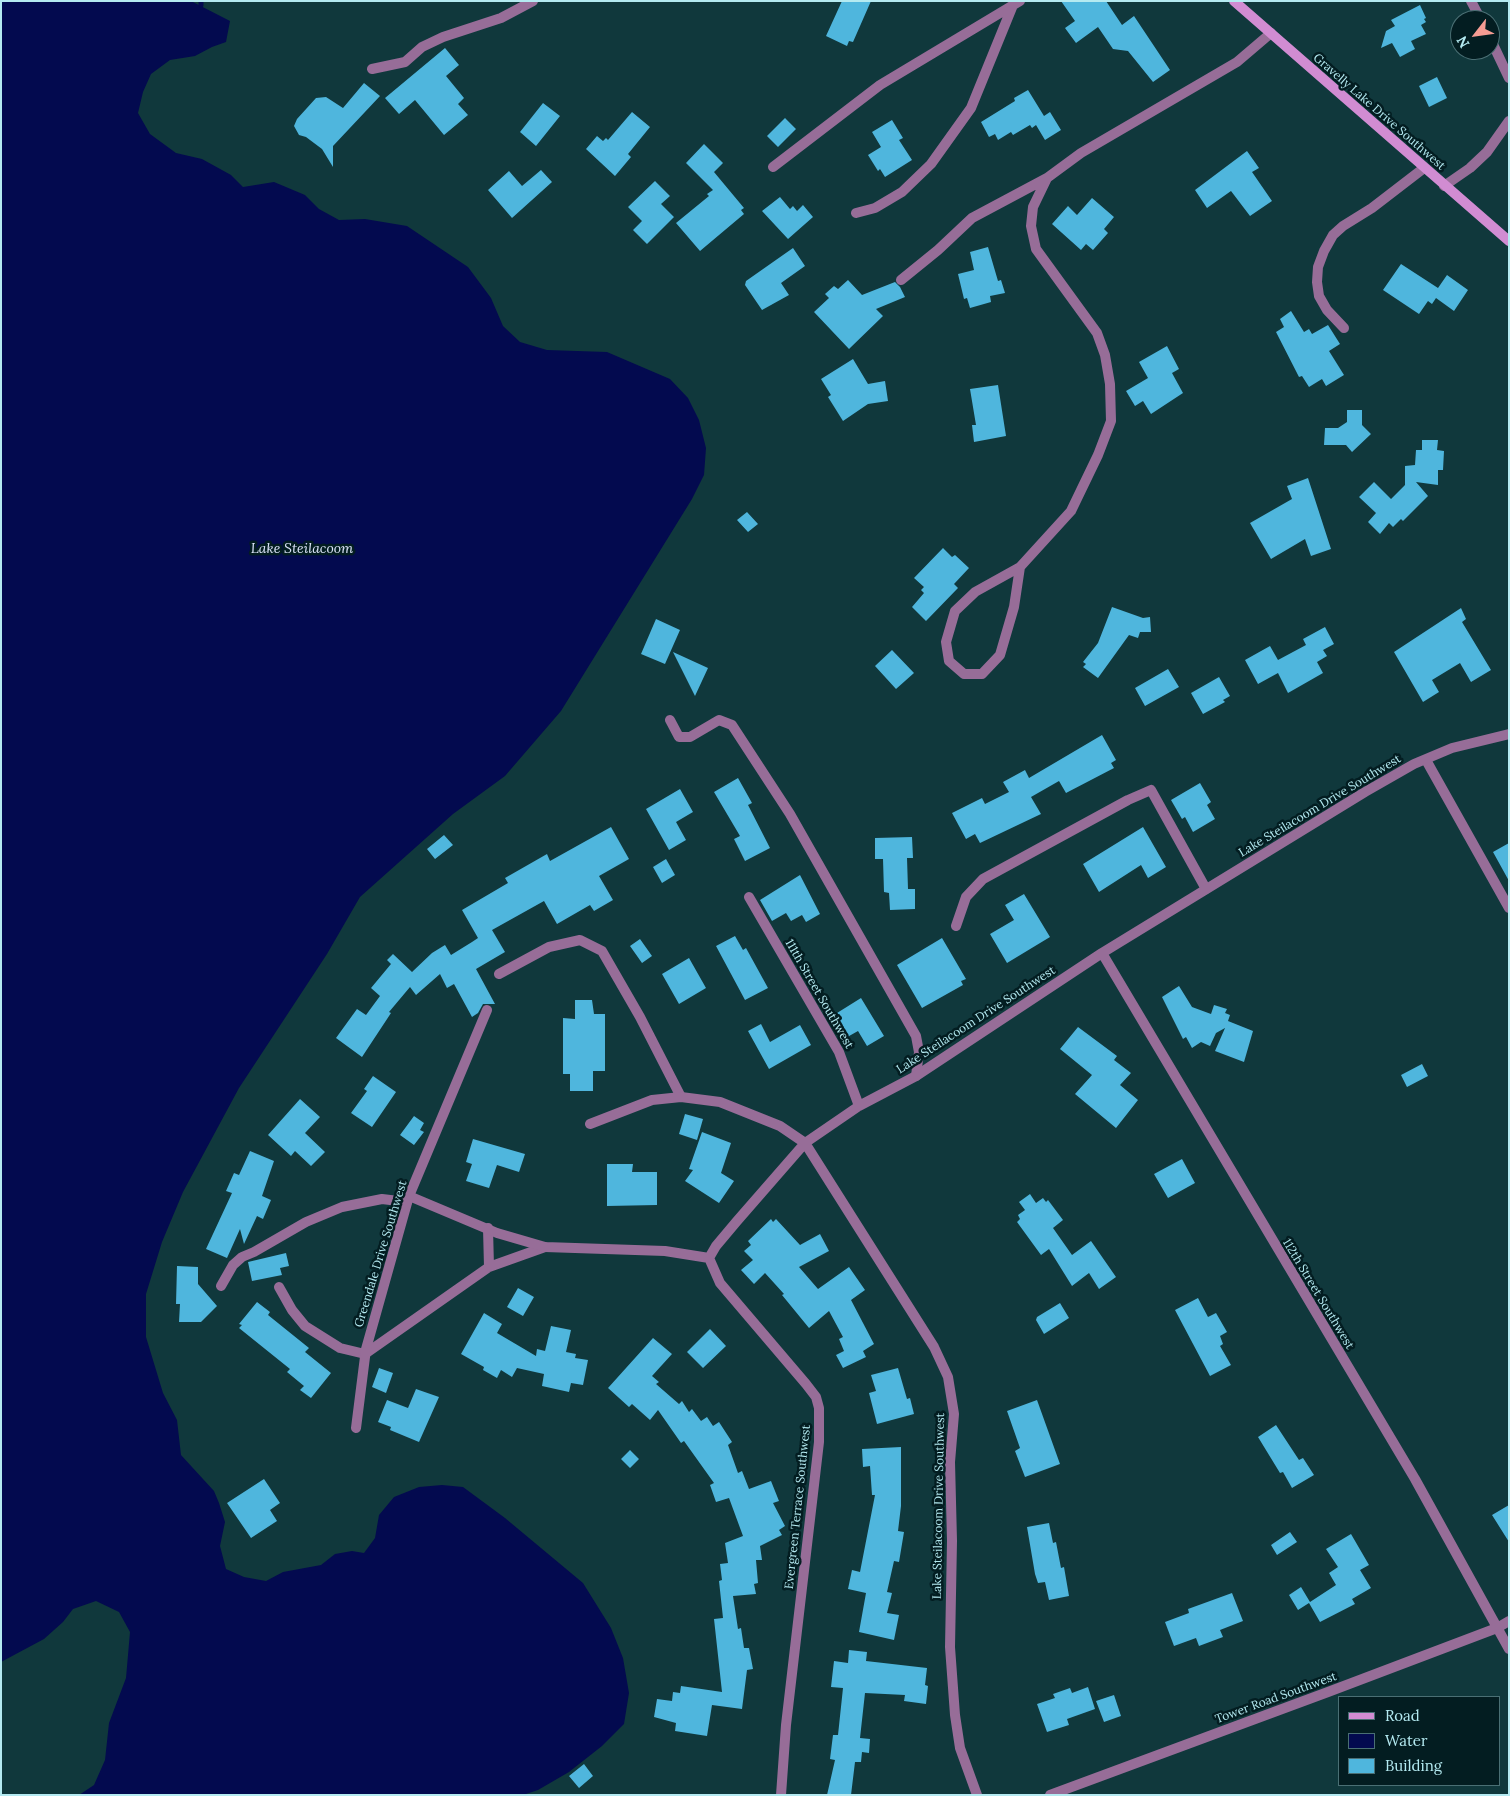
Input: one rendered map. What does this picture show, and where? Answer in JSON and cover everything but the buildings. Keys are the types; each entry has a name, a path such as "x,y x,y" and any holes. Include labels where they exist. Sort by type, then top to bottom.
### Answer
{"main road":[{"name":"Gravelly Lake Drive Southwest","path":"1234,1 1509,241"}],"street":[{"path":"372,69 405,62 422,47 443,37 501,18 533,1"},
{"path":"773,167 880,85 1017,3"},
{"path":"856,213 875,208 902,192 931,164 971,108 1017,3"},
{"path":"901,280 938,250 972,218 1048,178 1080,153 1237,62 1271,33"},
{"path":"1500,59 1509,78"},
{"path":"1444,186 1470,168 1487,152 1509,121"},
{"path":"1344,328 1327,310 1319,296 1317,282 1318,266 1324,251 1333,235 1342,226 1372,208 1424,168"},
{"path":"1020,567 1014,608 1000,655 982,674 964,674 949,661 946,642 955,611 975,592 1020,567 1070,511 1098,455 1111,421 1106,355 1097,334 1036,249 1031,226 1033,207 1048,178"},
{"path":"670,720 679,737 690,737 719,720 732,725 790,814 916,1036 919,1052 916,1076"},
{"name":"Lake Steilacoom Drive Southwest","path":"977,1795 960,1748 952,1681 950,1462 954,1414 948,1377 929,1339 805,1143 859,1106 916,1076 1102,953 1365,792 1414,764 1452,748 1509,734"},
{"path":"1426,760 1509,908"},
{"path":"956,926 966,897 983,879 1128,800 1151,790 1206,889"},
{"name":"111th Street Southwest","path":"749,897 839,1052 859,1106"},
{"path":"499,974 549,948 580,940 602,950 640,1017 681,1096"},
{"name":"112th Street Southwest","path":"1102,953 1415,1479 1509,1649"},
{"name":"Greendale Drive Southwest","path":"356,1428 365,1354 408,1199 487,1010"},
{"path":"221,1286 232,1265 242,1257 306,1222 342,1207 382,1199 408,1199 488,1228 497,1234 545,1247 665,1251 709,1258 726,1233 805,1143 780,1126 720,1102 681,1096 652,1100 626,1108 590,1124"},
{"path":"488,1228 489,1267"},
{"path":"279,1287 292,1310 305,1326 340,1348 365,1354 489,1267 545,1247"},
{"name":"Evergreen Terrace Southwest","path":"709,1258 720,1283 806,1384 816,1397 819,1408 819,1442 786,1725 781,1795"},
{"name":"Tower Road Southwest","path":"1050,1795 1496,1628 1509,1621"}],"water":[{"name":"Lake Steilacoom","path":"1,1 191,1 230,21 226,42 195,56 170,60 151,74 143,92 138,113 150,134 176,153 202,159 231,175 243,187 274,182 305,195 319,209 339,220 365,219 407,226 468,267 491,298 503,326 520,342 547,350 607,352 670,379 688,398 699,420 706,448 704,475 692,499 561,711 505,776 453,814 360,897 327,954 239,1088 183,1192 162,1242 146,1294 146,1337 163,1393 177,1420 181,1455 214,1491 225,1522 220,1546 226,1569 244,1577 266,1581 283,1572 321,1565 335,1554 352,1551 364,1553 375,1538 379,1515 394,1497 419,1487 442,1485 463,1487 505,1518 583,1583 611,1628 623,1658 629,1693 624,1724 602,1746 569,1772 538,1790 523,1795 79,1795 94,1785 105,1760 109,1723 126,1678 130,1632 119,1612 96,1601 73,1609 63,1622 44,1639 1,1662"}]}
